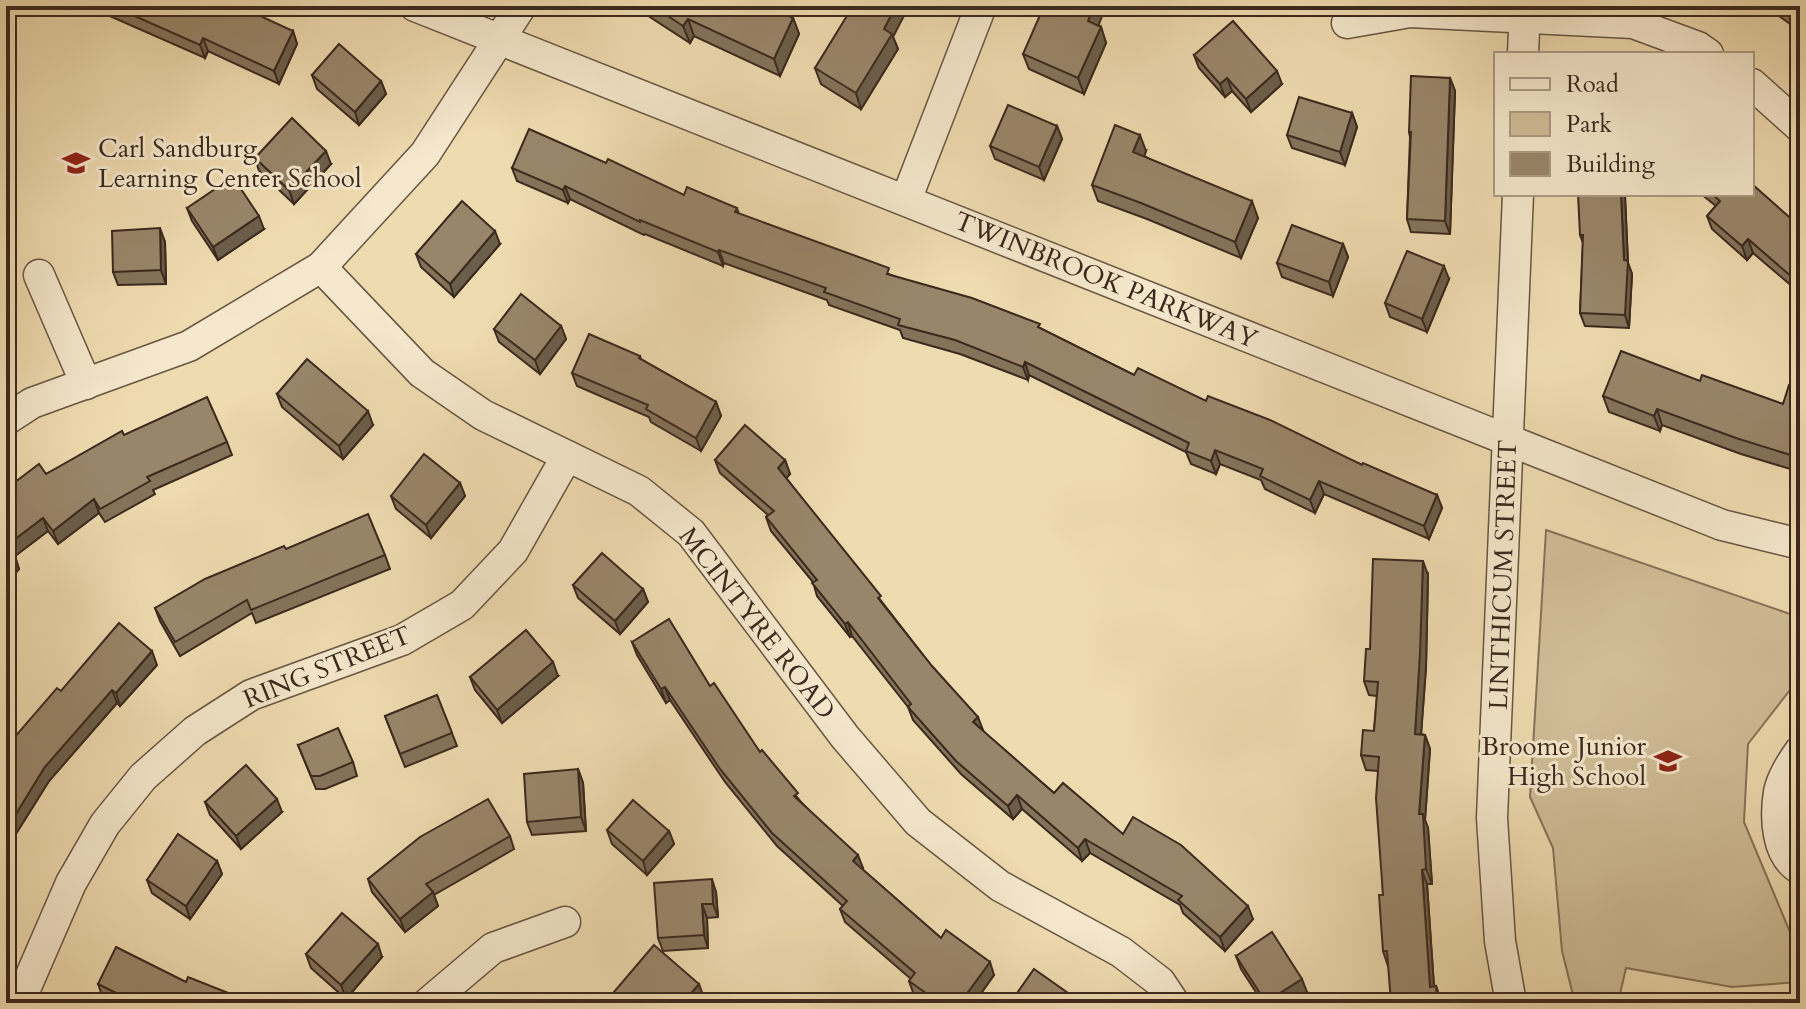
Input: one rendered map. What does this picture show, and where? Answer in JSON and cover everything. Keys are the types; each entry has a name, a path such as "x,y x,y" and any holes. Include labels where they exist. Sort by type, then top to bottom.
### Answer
{"street":[{"name":"TWINBROOK PARKWAY","path":"415,6 1722,525 1800,544"},
{"path":"6,420 32,403 189,346 321,267 425,154 521,6"},
{"path":"906,200 981,6"},
{"path":"1347,23 1410,12 1524,11 1633,23 1705,52"},
{"path":"1523,52 1524,11"},
{"path":"1754,86 1800,127"},
{"name":"LINTHICUM STREET","path":"1511,1003 1500,941 1492,818 1518,196"},
{"name":"MCINTYRE ROAD","path":"321,267 422,373 483,415 639,491 691,533 845,737 918,822 1000,886 1121,952 1160,982 1174,1003"},
{"path":"39,275 86,384"},
{"name":"RING STREET","path":"19,1003 71,883 105,824 143,777 195,731 251,695 402,640 462,605 513,551 567,456"},
{"path":"1800,751 1793,761 1790,790 1777,831 1790,863 1800,869"},
{"path":"428,1003 493,948 565,922"}],"green space":[{"name":"Broome Junior High School","path":"1546,530 1793,615 1790,690 1748,744 1744,822 1800,956 1800,982 1732,987 1626,968 1618,1003 1575,1003 1562,951 1553,848 1530,797"}],"building":[{"path":"112,6 222,6 240,14 243,8 293,31 274,71 203,38 200,45"},
{"path":"653,6 768,6 793,18 774,59 688,19 683,26"},
{"path":"853,6 896,6 884,29 892,34 856,93 815,68"},
{"path":"1044,6 1094,6 1088,21 1101,27 1078,78 1023,54"},
{"path":"1779,6 1798,6 1792,15"},
{"path":"1233,21 1277,71 1246,99 1227,78 1220,84 1194,55"},
{"path":"339,44 381,81 355,112 312,75"},
{"path":"1411,76 1450,78 1445,221 1407,219"},
{"path":"1299,97 1352,113 1340,152 1287,135"},
{"path":"1008,105 1057,126 1039,167 990,146"},
{"path":"292,118 326,151 289,190 255,158"},
{"path":"1115,125 1140,135 1133,152 1252,201 1235,242 1092,185"},
{"path":"529,129 606,163 608,159 684,195 687,187 737,208 735,212 889,268 887,274 972,298 1040,324 1038,327 1134,375 1138,368 1206,401 1208,396 1270,420 1362,465 1437,495 1424,526 1319,481 1310,500 1260,476 1263,469 1215,450 1211,461 1186,451 1189,443 1025,362 1023,367 955,340 898,325 900,319 824,292 826,288 718,252 640,222 565,186 563,190 512,168"},
{"path":"233,177 259,216 213,247 187,208"},
{"path":"1754,186 1797,224 1800,221 1800,284 1748,239 1742,246 1707,216 1720,201 1714,196 1754,196"},
{"path":"1578,196 1621,196 1624,260 1628,261 1625,315 1580,313 1583,235 1580,235"},
{"path":"462,201 495,231 450,284 416,254"},
{"path":"1292,225 1343,244 1329,282 1277,263"},
{"path":"160,228 161,270 113,272 112,231"},
{"path":"1407,251 1444,266 1422,319 1385,303"},
{"path":"521,294 561,326 535,360 494,329"},
{"path":"589,334 640,356 716,402 696,438 646,409 648,405 572,373"},
{"path":"1621,351 1700,381 1702,375 1783,404 1789,385 1800,388 1800,458 1657,409 1654,416 1603,396"},
{"path":"307,359 368,411 339,446 277,394"},
{"path":"207,397 227,442 147,477 150,481 100,509 94,499 53,531 43,518 6,546 6,489 39,464 46,474 122,431 124,435"},
{"path":"745,425 785,460 778,468 881,596 878,598 932,666 978,717 973,722 1054,793 1063,783 1123,834 1133,817 1181,845 1248,906 1220,937 1178,900 1182,896 1085,839 1078,848 1017,795 1008,806 956,761 908,707 911,704 848,622 845,624 812,583 817,580 766,517 774,511 715,460"},
{"path":"424,454 460,483 426,525 391,496"},
{"path":"368,514 385,555 251,610 247,600 175,642 155,608 205,579"},
{"path":"6,548 14,556 6,565"},
{"path":"602,553 643,589 615,621 573,585"},
{"path":"1373,559 1423,561 1415,734 1425,735 1419,814 1423,814 1426,869 1422,870 1430,987 1436,986 1437,1003 1391,1003 1387,951 1383,951 1379,895 1383,895 1376,798 1379,757 1361,755 1363,730 1374,731 1378,682 1364,681 1366,649 1370,649"},
{"path":"669,619 710,686 714,683 760,752 762,750 798,793 794,796 858,855 853,861 941,938 946,930 990,962 960,1003 947,1003 942,999 940,1003 909,981 915,973 840,909 847,901 772,833 720,769 665,687 661,689 632,642"},
{"path":"119,623 152,651 116,693 112,690 44,768 8,827 6,747 57,688 61,691"},
{"path":"526,630 553,662 497,710 470,677"},
{"path":"437,695 452,733 400,754 385,716"},
{"path":"338,728 353,762 320,776 311,776 298,745"},
{"path":"246,765 277,799 236,836 205,802"},
{"path":"578,769 581,817 527,822 524,774"},
{"path":"488,799 510,836 426,884 433,892 400,919 368,879 420,837"},
{"path":"633,800 669,831 643,861 607,830"},
{"path":"178,834 217,861 186,906 147,880"},
{"path":"712,879 713,904 702,904 704,935 658,938 654,883"},
{"path":"342,913 378,944 341,985 306,954"},
{"path":"1272,932 1302,979 1272,998 1263,998 1236,956"},
{"path":"654,945 699,984 683,1003 612,1003 608,999"},
{"path":"116,947 186,982 188,977 241,998 238,1003 136,1003 98,984"},
{"path":"1034,969 1078,1000 1076,1003 1010,1003"},
{"path":"297,996 312,1003 294,1003"}],"place":[{"name":"Carl Sandburg Learning Center School","path":"76,163"},
{"name":"Broome Junior High School","path":"1668,761"}]}
